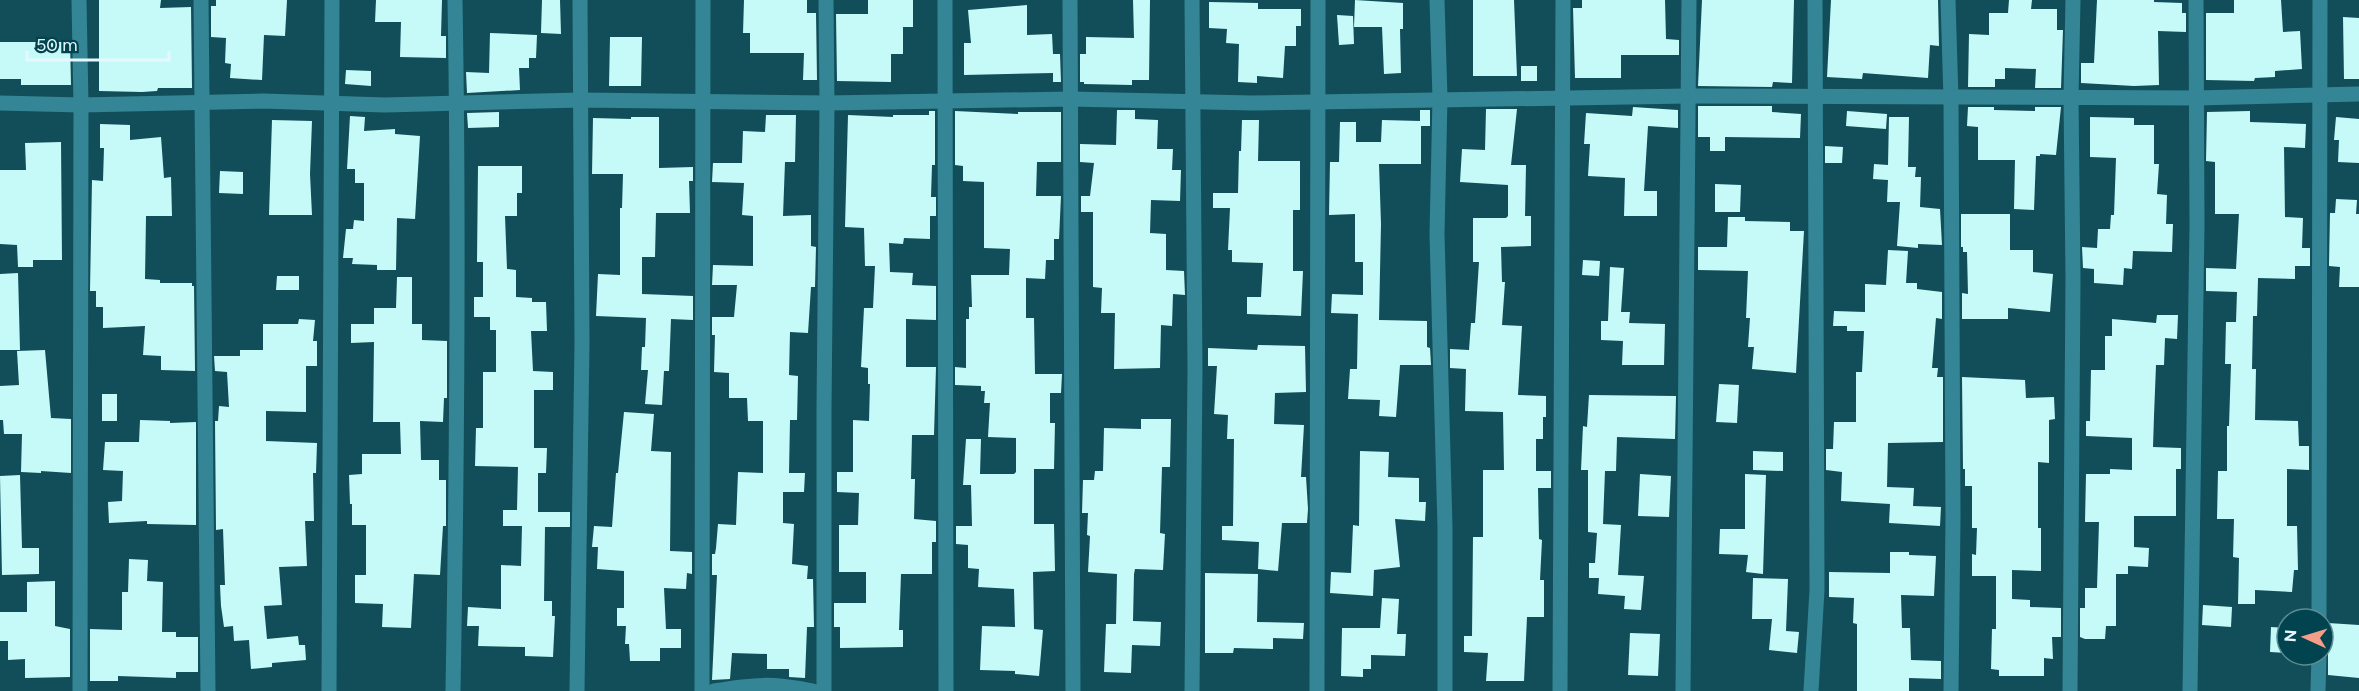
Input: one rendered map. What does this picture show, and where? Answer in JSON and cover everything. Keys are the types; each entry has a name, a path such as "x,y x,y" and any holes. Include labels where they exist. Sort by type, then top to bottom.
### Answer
{"street":[{"path":"79,0 81,691"},
{"path":"201,0 208,691"},
{"path":"329,691 332,0"},
{"path":"453,691 456,543 457,103 455,0"},
{"path":"577,691 582,343 580,0"},
{"path":"702,691 703,0"},
{"path":"824,691 826,0"},
{"path":"945,0 945,691"},
{"path":"1070,0 1072,691"},
{"path":"1192,0 1196,369 1192,691"},
{"path":"1317,691 1318,0"},
{"path":"1437,0 1440,99 1437,234 1445,528 1445,691"},
{"path":"1560,691 1563,0"},
{"path":"1683,691 1689,0"},
{"path":"1811,691 1817,590 1815,0"},
{"path":"1948,0 1952,99 1951,691"},
{"path":"2070,691 2073,0"},
{"path":"2190,691 2198,226 2196,0"},
{"path":"2319,607 2320,0"},
{"path":"0,103 81,105 263,101 386,105 581,100 827,103 1070,99 1193,103 1814,95 1952,99 2012,96 2196,98 2359,94"},
{"path":"2318,691 2319,667"},
{"path":"714,691 749,684 780,684 813,691"}],"building":[{"path":"99,0 161,0 160,8 191,7 192,88 158,88 157,91 142,92 99,91"},
{"path":"216,0 287,0 285,36 264,35 262,80 230,78 231,64 225,63 226,38 211,37 211,6 216,6"},
{"path":"376,0 442,0 441,36 446,36 446,58 400,57 401,22 375,22"},
{"path":"542,0 560,0 561,34 541,33"},
{"path":"744,0 807,0 807,13 816,13 817,80 803,80 804,53 750,53 750,33 743,33"},
{"path":"868,0 913,0 913,27 903,27 903,54 891,54 891,82 837,81 836,14 868,14"},
{"path":"1133,0 1150,0 1149,80 1132,80 1132,85 1080,82 1080,54 1086,54 1086,37 1134,38"},
{"path":"1355,0 1403,3 1403,29 1400,29 1401,73 1384,74 1382,27 1354,27"},
{"path":"1473,0 1514,0 1517,76 1473,76"},
{"path":"1582,0 1665,0 1666,39 1679,40 1679,55 1621,55 1621,78 1575,78 1573,8 1582,8"},
{"path":"1702,0 1794,0 1792,83 1773,82 1772,87 1698,86"},
{"path":"1831,0 1938,0 1939,46 1930,45 1928,78 1863,73 1862,79 1827,77"},
{"path":"2009,0 2032,0 2031,9 2057,9 2057,30 2063,30 2061,88 2035,88 2036,69 2005,68 2005,79 1995,79 1995,87 1968,87 1969,34 1989,35 1989,13 2008,13"},
{"path":"2097,0 2154,0 2154,2 2182,3 2182,13 2186,13 2186,32 2158,31 2159,85 2081,83 2081,63 2094,63"},
{"path":"2234,0 2281,0 2283,32 2300,31 2302,69 2275,71 2275,77 2255,78 2254,81 2206,80 2206,13 2234,13"},
{"path":"1209,2 1258,3 1258,9 1301,9 1301,26 1296,26 1296,46 1285,46 1283,78 1257,76 1257,83 1238,82 1239,44 1226,43 1227,29 1209,28"},
{"path":"1027,5 1027,35 1052,34 1053,54 1060,54 1061,82 1053,82 1053,73 964,75 964,43 971,43 968,10"},
{"path":"1337,15 1353,16 1354,44 1339,45"},
{"path":"2343,17 2359,18 2359,79 2344,79"},
{"path":"490,33 537,35 536,58 529,58 529,68 519,68 520,90 467,93 466,72 489,73"},
{"path":"610,37 642,37 641,86 609,86"},
{"path":"0,42 70,42 71,85 21,85 21,79 0,79"},
{"path":"1521,66 1537,66 1537,81 1521,81"},
{"path":"346,70 371,71 371,86 345,84"},
{"path":"1698,106 1772,106 1772,112 1801,114 1800,138 1725,137 1725,151 1710,151 1710,137 1698,137"},
{"path":"1633,107 1678,110 1678,128 1648,126 1644,191 1657,191 1657,216 1624,216 1625,178 1588,176 1590,144 1584,144 1586,113 1632,116"},
{"path":"1968,107 2035,111 2035,107 2061,107 2056,155 2036,156 2034,210 2014,209 2015,160 1978,160 1978,127 1967,126"},
{"path":"1486,109 1517,109 1511,165 1526,165 1525,216 1531,216 1531,246 1501,247 1502,282 1505,282 1502,325 1522,326 1518,395 1546,396 1543,439 1536,439 1536,471 1551,471 1551,488 1538,488 1539,539 1542,540 1540,580 1544,580 1544,617 1527,617 1524,681 1486,681 1488,653 1464,652 1464,636 1472,636 1473,537 1483,537 1483,470 1504,470 1503,412 1465,411 1466,369 1450,368 1450,349 1469,350 1471,323 1475,323 1479,262 1473,262 1473,218 1506,218 1508,216 1508,185 1460,182 1462,149 1485,150"},
{"path":"1117,110 1135,110 1135,119 1158,120 1157,149 1173,149 1172,170 1181,170 1180,201 1151,200 1150,233 1166,234 1166,270 1184,271 1185,295 1173,294 1172,326 1161,325 1160,368 1114,369 1115,313 1101,313 1102,288 1093,287 1093,212 1081,212 1081,196 1090,196 1094,163 1080,162 1080,144 1116,145"},
{"path":"1420,110 1430,110 1430,126 1421,126 1421,164 1379,164 1381,224 1379,320 1427,321 1427,347 1430,348 1431,365 1400,365 1396,417 1379,416 1380,400 1348,399 1350,369 1357,369 1358,314 1331,313 1332,294 1363,295 1363,262 1355,262 1355,214 1329,215 1330,162 1339,162 1340,122 1356,122 1356,142 1381,142 1382,120 1420,121"},
{"path":"929,111 935,111 935,165 932,165 931,197 936,197 936,216 930,216 930,239 904,238 903,244 889,243 890,272 913,273 912,285 936,286 936,320 906,319 906,367 936,367 934,435 912,435 911,479 915,479 914,519 936,521 936,542 932,542 932,574 901,574 899,630 903,630 903,647 840,648 840,627 834,627 834,603 866,603 866,572 839,572 839,525 858,525 859,493 837,492 837,472 853,472 853,420 869,421 868,368 861,367 864,308 873,308 875,266 865,266 864,228 845,227 848,115 893,117 893,115 929,115"},
{"path":"955,111 1018,114 1018,112 1061,112 1061,162 1037,162 1036,196 1061,196 1059,239 1054,239 1054,260 1046,260 1045,279 1026,278 1026,318 1034,318 1035,374 1062,374 1061,393 1050,393 1050,423 1055,423 1054,469 1034,469 1034,524 1054,524 1055,571 1033,572 1034,629 1043,630 1039,676 1015,674 1015,671 980,670 982,626 1015,627 1014,589 978,587 979,569 968,568 968,545 956,544 956,526 972,526 971,485 963,485 966,439 981,439 980,474 1014,474 1016,472 1016,438 988,437 990,403 984,403 985,391 981,391 981,386 955,385 955,367 966,368 966,319 969,319 969,307 972,307 971,275 1009,275 1010,249 984,248 984,182 963,181 963,166 955,165"},
{"path":"1847,111 1887,114 1886,129 1846,126"},
{"path":"2250,111 2250,122 2306,124 2305,148 2284,147 2285,217 2303,218 2302,248 2310,248 2310,266 2295,266 2295,279 2258,278 2257,316 2253,316 2252,369 2256,369 2255,420 2298,421 2299,446 2309,446 2309,470 2287,469 2287,526 2297,526 2298,570 2294,570 2292,592 2255,590 2255,604 2238,604 2239,558 2233,557 2234,519 2217,519 2218,471 2227,471 2231,364 2225,364 2226,322 2236,322 2237,292 2206,291 2206,268 2236,269 2239,214 2215,214 2215,162 2206,161 2207,112"},
{"path":"499,112 499,127 468,128 467,113"},
{"path":"766,115 796,115 795,162 785,162 783,216 811,215 811,246 816,247 815,287 811,287 808,333 790,332 789,375 798,376 797,420 790,420 789,473 805,473 804,492 783,492 783,523 794,524 792,564 808,566 807,579 813,579 814,627 807,627 805,678 789,677 789,669 767,669 767,654 732,653 730,679 712,680 717,575 712,575 712,554 715,554 718,524 736,525 738,472 763,473 763,421 748,421 747,398 729,398 729,373 714,372 715,335 712,335 712,317 734,317 737,285 712,285 713,265 753,266 753,216 742,215 744,183 712,182 713,163 742,163 743,131 765,132"},
{"path":"350,116 365,117 364,131 395,129 395,134 420,136 415,219 397,218 396,270 377,270 377,265 352,264 353,258 343,258 346,229 353,229 354,220 364,221 364,183 355,183 355,169 347,169"},
{"path":"631,117 659,117 659,168 693,167 693,181 689,181 690,213 656,213 655,257 642,257 642,294 693,296 693,320 671,319 669,371 664,371 662,405 645,404 648,370 641,370 646,318 596,316 598,274 620,275 620,208 622,208 623,174 592,174 593,118 631,119"},
{"path":"1889,117 1909,117 1908,167 1916,167 1915,177 1921,177 1920,207 1940,209 1942,245 1918,244 1918,248 1897,246 1900,202 1887,202 1888,180 1873,179 1874,164 1888,165"},
{"path":"2090,117 2134,118 2134,125 2154,125 2154,164 2159,164 2157,194 2167,195 2166,224 2173,224 2172,252 2133,251 2132,269 2124,268 2123,285 2094,283 2094,269 2083,268 2082,247 2097,248 2098,229 2110,229 2111,215 2114,215 2116,158 2090,157"},
{"path":"2336,117 2359,119 2359,163 2338,162 2339,140 2334,140"},
{"path":"272,120 312,121 310,174 312,215 269,215"},
{"path":"1242,120 1259,120 1258,161 1300,161 1300,210 1293,210 1293,271 1303,271 1301,316 1247,314 1247,297 1261,297 1263,263 1232,262 1232,250 1228,250 1230,208 1213,208 1213,193 1238,193"},
{"path":"100,124 130,125 130,140 161,137 164,178 171,177 172,216 146,216 145,279 160,280 160,283 192,283 194,286 195,371 161,370 161,356 143,355 145,326 103,328 103,307 96,307 96,291 90,291 92,180 103,181 104,148 100,148"},
{"path":"61,142 62,260 33,260 33,267 18,267 17,245 0,244 0,170 26,170 25,143"},
{"path":"1825,146 1843,147 1842,163 1825,163"},
{"path":"478,166 522,166 522,193 517,193 517,216 505,216 507,269 516,270 516,297 532,298 532,302 546,302 547,331 531,331 533,371 553,372 553,390 534,390 534,448 547,448 546,473 538,473 538,512 570,512 570,527 545,527 544,601 552,601 552,616 555,616 553,657 525,656 525,647 478,646 479,626 467,626 468,607 501,609 501,565 521,566 522,526 503,526 503,510 517,510 518,467 475,466 476,428 483,428 483,372 496,372 496,330 490,330 490,317 474,317 474,297 483,297 483,262 477,262"},
{"path":"220,171 243,172 243,194 219,193"},
{"path":"1715,184 1741,185 1740,212 1715,212"},
{"path":"2336,199 2357,200 2359,287 2339,287 2340,267 2329,266 2330,213 2335,213"},
{"path":"1961,214 2010,214 2010,250 2033,250 2033,272 2053,274 2050,312 2008,308 2008,319 1962,319 1962,293 1968,294 1967,252 1963,252 1963,247 1961,247"},
{"path":"1728,217 1745,217 1745,221 1790,222 1790,231 1804,231 1796,373 1752,369 1754,347 1748,347 1750,318 1746,318 1748,271 1698,270 1698,247 1727,247"},
{"path":"1888,250 1908,251 1906,283 1917,283 1917,289 1942,292 1942,319 1936,318 1932,368 1938,368 1937,377 1943,377 1943,442 1888,443 1887,487 1914,488 1913,506 1941,507 1940,526 1889,523 1890,504 1841,501 1842,472 1826,470 1826,449 1833,449 1834,422 1856,422 1856,372 1862,372 1864,331 1847,331 1847,326 1833,326 1834,311 1865,312 1865,284 1886,285"},
{"path":"1583,260 1600,261 1599,276 1582,275"},
{"path":"1610,267 1624,268 1621,312 1630,312 1629,323 1665,324 1664,365 1622,365 1623,341 1601,340 1601,321 1608,321"},
{"path":"18,273 20,350 0,350 0,274"},
{"path":"277,276 299,276 299,290 276,290"},
{"path":"397,277 412,277 412,324 422,324 422,340 447,341 447,398 444,398 443,422 420,421 421,460 439,460 439,480 446,480 446,526 443,526 440,575 414,574 411,628 382,627 383,604 355,603 355,575 366,575 366,525 352,525 352,504 350,504 349,475 362,474 362,454 401,454 400,422 373,422 374,342 351,343 351,324 374,324 374,308 396,308"},
{"path":"2157,315 2178,315 2177,339 2165,338 2164,365 2156,365 2153,447 2181,448 2181,469 2176,469 2176,516 2134,516 2134,547 2149,548 2148,567 2128,566 2128,574 2116,574 2116,626 2106,626 2105,639 2085,639 2080,637 2080,608 2085,608 2085,588 2097,588 2099,522 2085,522 2086,474 2110,474 2110,469 2132,470 2132,438 2086,436 2086,421 2090,421 2091,370 2105,370 2105,336 2112,336 2112,319 2156,323"},
{"path":"299,319 315,320 313,341 317,341 317,366 306,366 306,412 266,411 266,441 317,443 316,473 313,473 314,521 305,521 307,566 279,567 282,605 264,606 267,639 298,636 299,645 305,645 306,660 272,663 272,667 251,669 249,640 234,641 233,626 224,627 221,606 220,585 225,585 223,529 216,530 215,421 218,421 219,406 229,407 227,372 215,371 214,356 240,356 240,350 263,350 263,324 298,324"},
{"path":"1258,345 1305,346 1306,392 1275,393 1274,424 1304,425 1301,477 1306,477 1308,509 1307,523 1282,523 1278,571 1258,569 1259,542 1222,540 1222,526 1233,526 1234,439 1227,439 1228,415 1214,414 1217,366 1208,366 1208,348 1257,350"},
{"path":"45,350 51,418 71,419 71,473 21,472 22,434 4,434 3,420 0,420 0,386 19,385 17,351"},
{"path":"1962,377 2025,380 2026,398 2054,397 2055,419 2049,420 2049,463 2038,462 2038,528 2041,528 2041,571 2012,570 2012,599 2030,600 2030,607 2061,608 2061,637 2052,637 2053,659 2044,658 2044,676 1999,676 1999,670 1991,669 1992,629 1996,629 1996,576 1972,576 1972,554 1976,555 1977,528 1972,528 1972,486 1965,486 1965,469 1963,469"},
{"path":"1719,384 1739,385 1737,423 1716,422"},
{"path":"102,394 117,394 117,421 102,421"},
{"path":"1589,395 1676,396 1675,439 1617,437 1616,471 1605,471 1603,524 1621,525 1618,575 1644,576 1641,610 1624,609 1625,596 1598,594 1599,578 1589,578 1589,563 1595,563 1597,533 1588,532 1588,470 1581,470 1583,426 1587,427"},
{"path":"624,412 654,414 651,451 671,452 670,551 692,552 692,574 687,573 686,589 664,588 666,629 681,629 681,648 660,648 660,661 630,661 629,644 625,644 626,626 617,626 617,608 624,608 624,571 597,569 598,547 592,547 594,526 612,527"},
{"path":"1141,419 1171,419 1170,467 1162,467 1160,533 1165,534 1163,570 1135,569 1134,574 1133,621 1161,622 1160,646 1132,645 1131,673 1104,672 1106,624 1116,624 1117,574 1088,572 1090,536 1087,535 1088,513 1082,513 1083,480 1094,480 1095,471 1103,471 1104,428 1141,429"},
{"path":"140,420 170,421 170,423 196,422 196,525 147,524 147,521 109,523 108,502 122,501 123,471 103,470 105,442 139,442"},
{"path":"1360,451 1389,452 1388,477 1419,478 1419,502 1426,502 1425,521 1395,519 1400,567 1374,570 1373,596 1330,593 1331,572 1351,573 1353,525 1359,526"},
{"path":"1753,451 1783,452 1783,471 1753,470"},
{"path":"1640,474 1671,476 1669,517 1638,516"},
{"path":"1745,474 1766,475 1763,574 1746,572 1748,555 1719,554 1720,529 1745,529"},
{"path":"20,475 22,548 39,548 39,574 2,575 0,476"},
{"path":"1890,552 1936,556 1934,596 1901,595 1902,628 1910,628 1911,660 1941,661 1941,679 1909,678 1909,691 1857,691 1857,624 1853,623 1854,598 1829,597 1829,572 1890,573"},
{"path":"129,559 148,560 147,581 163,582 162,632 176,632 176,637 198,637 198,672 176,672 176,678 118,676 118,681 90,681 90,629 122,630 122,592 128,592"},
{"path":"1205,573 1258,574 1257,622 1304,623 1303,639 1273,638 1273,649 1234,648 1233,653 1205,653"},
{"path":"1753,578 1788,579 1786,631 1799,632 1797,653 1769,650 1772,619 1752,619"},
{"path":"55,581 55,626 70,629 70,677 25,678 25,659 8,660 8,641 0,641 0,612 27,612 27,582"},
{"path":"1382,598 1399,599 1397,634 1406,634 1405,656 1371,655 1371,669 1363,669 1363,677 1341,676 1342,628 1380,628"},
{"path":"2203,605 2232,607 2231,627 2202,625"},
{"path":"2335,623 2359,625 2359,678 2328,675 2328,667 2335,667"},
{"path":"2271,627 2275,627 2275,652 2270,652"},
{"path":"1630,633 1660,634 1658,676 1628,675"}]}
